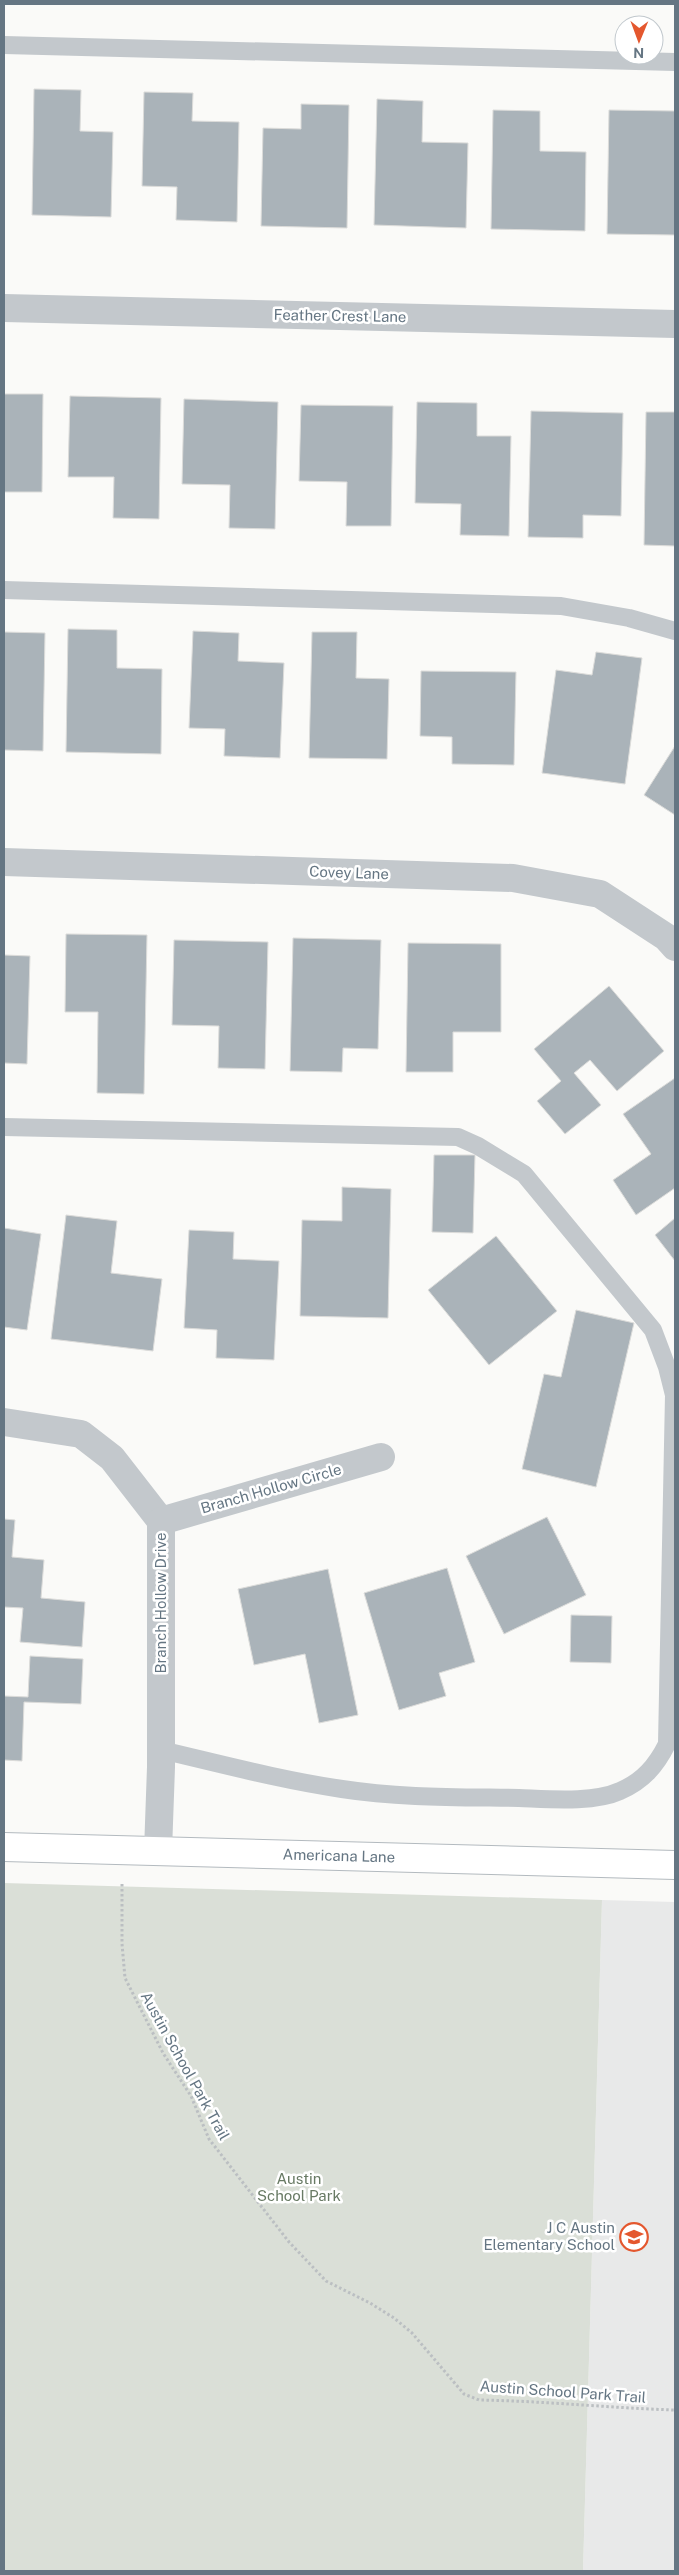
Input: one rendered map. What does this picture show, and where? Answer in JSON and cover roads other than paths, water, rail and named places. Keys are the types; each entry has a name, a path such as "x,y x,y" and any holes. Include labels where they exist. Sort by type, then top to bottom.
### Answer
{"street":[{"name":"Feather Crest Lane","path":"4,308 675,324"},
{"name":"Covey Lane","path":"4,862 513,878 600,894 666,937 675,947"},
{"name":"Branch Hollow Drive","path":"4,1422 81,1434 112,1458 161,1521 161,1750 158,1851"},
{"name":"Branch Hollow Circle","path":"161,1521 380,1457"},
{"name":"Americana Lane","path":"4,1848 675,1865"}],"lane":[{"path":"4,45 675,62"},
{"path":"4,590 561,606 629,618 675,631"},
{"path":"4,1127 458,1137 478,1146 524,1174 653,1330 667,1367 674,1395 666,1744 658,1762 643,1778 619,1792 578,1799 416,1796 334,1788 270,1776 161,1750"}],"place":[{"name":"J C Austin Elementary School","path":"634,2237"}],"park label":[{"name":"Austin School Park","path":"299,2188"}]}
